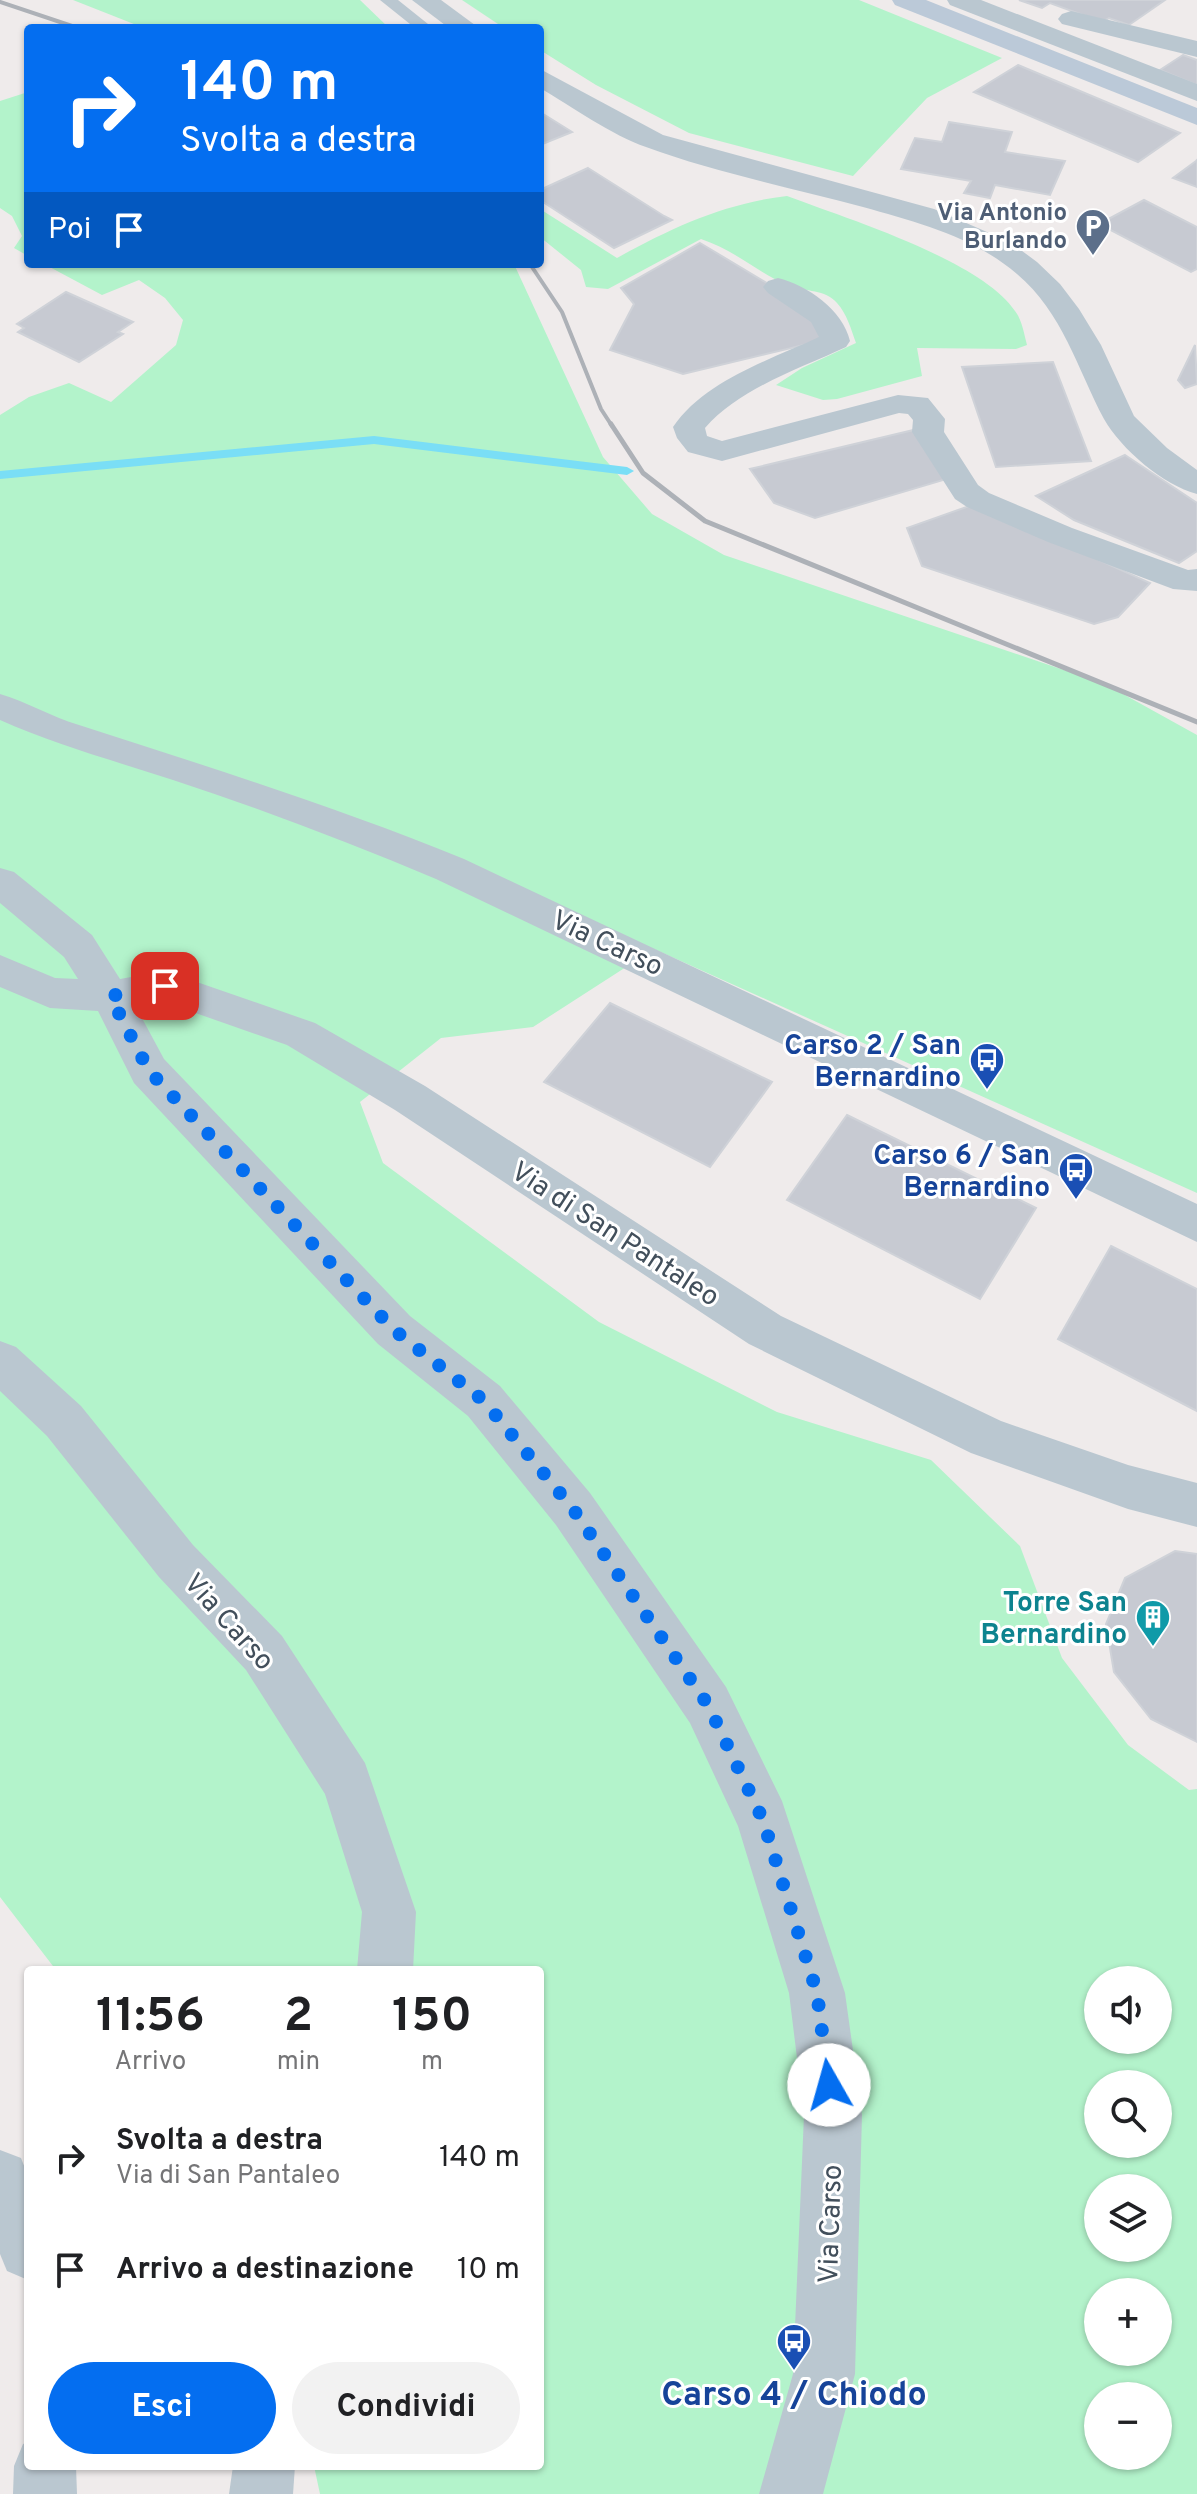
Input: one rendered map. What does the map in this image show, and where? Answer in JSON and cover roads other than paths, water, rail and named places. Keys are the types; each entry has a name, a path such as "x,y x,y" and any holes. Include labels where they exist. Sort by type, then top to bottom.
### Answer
{"main road":[{"path":"904,0 1197,117"}],"street":[{"path":"424,0 460,24"},
{"path":"959,0 1197,93"},
{"path":"993,0 1197,49"},
{"path":"544,79 653,141 924,215 962,228 1007,252 1041,279 1060,302 1081,334 1120,419 1154,455 1197,484"},
{"path":"778,287 819,314 835,333 835,341 781,366 708,408 689,427 690,437 696,444 722,451 898,404 917,405 929,419 928,432 966,492 978,500 1185,581 1197,580"},
{"name":"Via Carso","path":"0,706 62,733 187,771 343,825 450,869 587,931 1197,1224"},
{"name":"Via Carso","path":"0,882 78,946 110,996 149,1071 394,1330 484,1401 573,1509 708,1705 763,1820 817,1993 833,2115 824,2374 791,2494"},
{"path":"0,970 50,993 110,996"},
{"name":"Via di San Pantaleo","path":"110,996 165,986 301,1034 410,1098 765,1330 988,1438 1128,1487 1197,1505"},
{"name":"Via Carso","path":"0,1361 64,1421 176,1561 264,1653 347,1781 389,1912 385,1966"},
{"path":"0,2179 24,2240"},
{"path":"45,2470 45,2494"},
{"path":"261,2494 264,2470"}],"lane":[{"path":"388,0 420,24"}],"waterway":[{"path":"0,475 374,440 627,471"}],"railway":[{"path":"0,2 66,24"},
{"path":"533,268 562,312 601,409 612,426"},
{"path":"611,424 643,473 705,521 1197,722"}],"place":[{"name":"Via Antonio Burlando","path":"1093,257"},
{"name":"Carso 2 / San Bernardino","path":"987,1091"},
{"name":"Carso 6 / San Bernardino","path":"1076,1201"},
{"name":"Torre San Bernardino","path":"1153,1648"},
{"name":"Carso 4 / Chiodo","path":"794,2372"}]}
